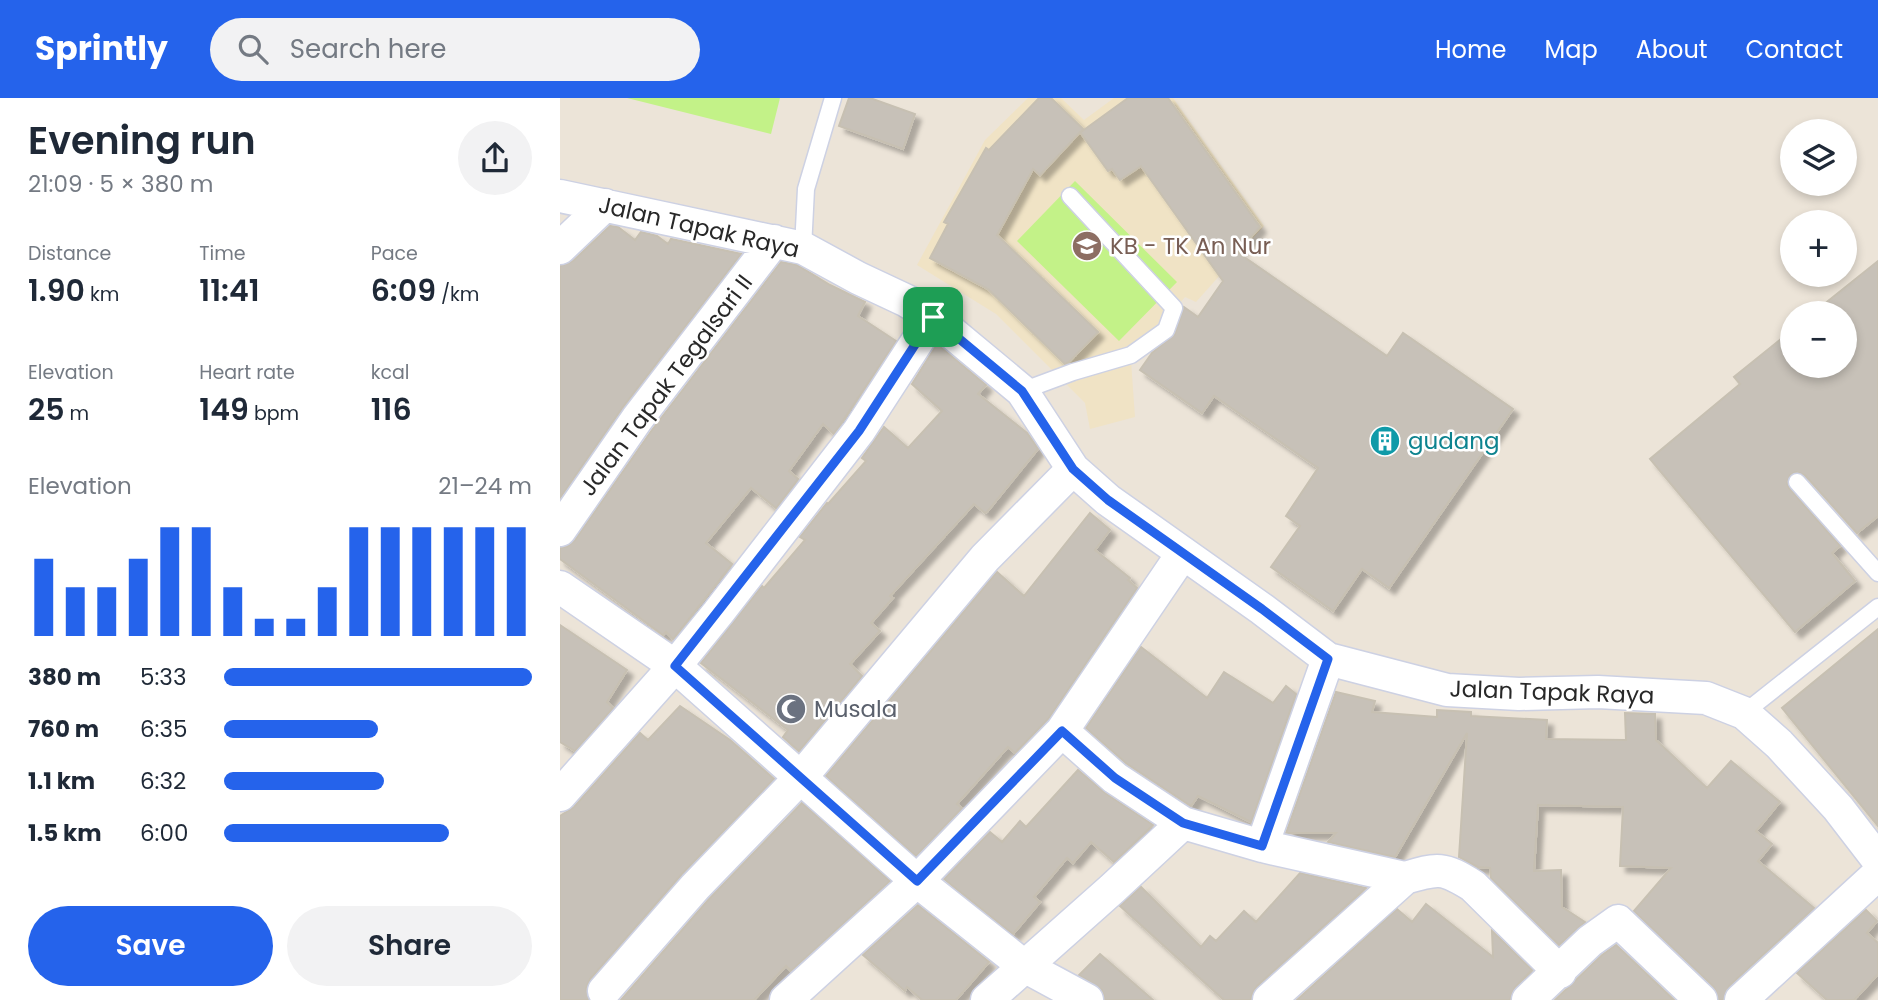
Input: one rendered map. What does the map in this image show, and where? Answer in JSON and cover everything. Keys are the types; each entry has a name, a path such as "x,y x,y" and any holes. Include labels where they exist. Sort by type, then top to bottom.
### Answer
{"street":[{"name":"Jalan Tapak Raya","path":"560,196 789,245 907,301 933,317 1022,391 1073,469 1108,500 1328,659 1447,691 1519,694 1598,692 1706,698 1744,713 1779,744 1829,798 1878,860"},
{"path":"560,248 605,205"},
{"name":"Jalan Tapak Tegalsari II","path":"560,530 637,419 789,245"},
{"path":"560,795 675,666 859,431 933,317"},
{"path":"604,991 695,887 802,776 985,558 1073,469"},
{"path":"786,1000 917,881 1062,731 1183,553"},
{"path":"560,587 675,666 802,776 917,881 1024,965 1087,1000"},
{"path":"1262,846 1328,659"},
{"path":"1062,731 1115,778 1183,823 1262,846 1405,878"},
{"path":"987,1000 1183,823"},
{"path":"1269,1000 1405,878 1434,869 1456,875 1473,886 1560,972"},
{"path":"1741,1000 1878,874"},
{"path":"1528,1000 1590,942 1618,921 1701,1000"}],"lane":[{"path":"789,245 834,98"},
{"path":"1022,391 1131,355 1166,330 1174,308 1070,196"},
{"path":"1797,482 1878,573"},
{"path":"1744,713 1878,607"}],"shaded area":[{"name":"KB - TK An Nur","path":"1028,98 1061,98 1084,120 1114,98 1173,98 1264,226 1196,302 1185,297 1131,361 1135,417 1090,429 1085,403 996,314 917,265 985,140"}],"green space":[{"path":"627,98 780,98 771,134"},
{"path":"1075,181 1177,282 1119,341 1017,241"}],"building":[{"path":"849,98 870,98 915,114 903,149 839,126"},
{"name":"gudang","path":"1039,98 1051,98 1083,129 1081,132 1128,98 1168,98 1260,227 1237,252 1387,356 1403,333 1513,409 1389,588 1362,569 1333,611 1271,567 1300,526 1286,516 1318,468 1214,396 1202,413 1140,370 1152,353 1175,334 1184,307 1198,317 1223,281 1141,166 1120,180 1112,169 1108,171 1080,132 1040,175 1033,169 997,235 1098,332 1065,364 988,289 930,258 948,224 944,222 986,148 989,150"},
{"path":"610,226 618,227 635,240 641,232 657,236 668,244 671,239 741,254 622,408 560,498 560,266 573,261"},
{"path":"1878,261 1878,516 1857,533 1805,475 1796,472 1790,475 1787,483 1789,488 1840,546 1832,553 1855,581 1795,632 1650,459 1740,384 1734,377 1780,340 1780,378 1857,378 1857,301 1828,301 1846,287 1857,287 1857,278"},
{"path":"781,262 797,265 865,302 858,316 896,341 834,434 823,424 789,471 798,479 776,508 751,488 706,543 732,564 673,639 666,632 663,635 560,559 560,548 575,540 652,430"},
{"path":"937,344 986,385 978,394 1027,433 1038,449 987,512 974,504 890,596 893,598 871,623 880,631 850,664 862,676 799,751 783,737 788,730 701,663 762,586 764,588 805,540 800,537 866,461 862,458 884,427 908,448 942,411 912,384"},
{"path":"1090,513 1110,530 1095,550 1130,578 1128,580 1137,588 1048,719 1015,753 1008,747 957,804 962,808 916,856 826,776 997,572 1024,596"},
{"path":"560,625 627,670 607,702 613,708 575,751 560,742"},
{"path":"1878,629 1878,826 1782,708"},
{"path":"1141,647 1207,698 1224,672 1273,703 1286,686 1296,694 1251,822 1198,796 1191,806 1126,763 1086,728"},
{"path":"1336,692 1375,701 1372,712 1437,717 1437,710 1471,712 1471,716 1547,720 1546,739 1626,740 1625,713 1655,714 1656,740 1707,788 1731,761 1780,802 1756,831 1772,844 1758,861 1814,908 1729,986 1723,1000 1719,1000 1714,987 1634,911 1671,868 1620,866 1623,807 1538,805 1534,871 1561,870 1562,907 1585,922 1559,945 1491,878 1490,868 1478,867 1459,857 1467,733 1395,857 1328,842 1336,833 1286,833"},
{"path":"680,706 730,740 774,779 681,875 590,979 586,988 589,1000 560,1000 560,816 574,807 640,733 648,740"},
{"path":"1078,770 1105,793 1153,825 1114,862 1091,842 1073,863 1067,858 1034,897 1040,902 1013,934 944,879 990,832 1002,842 1020,821 1026,827"},
{"path":"802,803 890,881 791,971 786,966 754,1000 621,1000 709,899"},
{"path":"1300,873 1366,888 1257,986 1251,1000 1224,1000 1120,906 1141,887 1201,947 1210,936 1216,941 1244,911 1256,922"},
{"path":"1426,904 1493,957 1492,931 1532,970 1515,987 1510,1000 1297,1000 1397,909 1412,922"},
{"path":"918,905 989,962 956,1000 922,1000 907,987 905,991 863,955"},
{"path":"1866,910 1877,921 1867,933 1878,943 1878,974 1854,1000 1827,1000 1797,973"},
{"path":"1616,945 1674,1000 1555,1000 1602,955"},
{"path":"1100,954 1153,1000 1105,1000 1102,990 1079,975"}],"place":[{"name":"KB - TK An Nur","path":"1087,246"},
{"name":"gudang","path":"1385,441"},
{"name":"Musala","path":"791,709"}],"route":[{"path":"933,317 1022,391 1073,469 1108,500 1328,659 1262,846 1183,823 1115,778 1062,731 917,881 802,776 675,666 859,431 933,317"}]}
